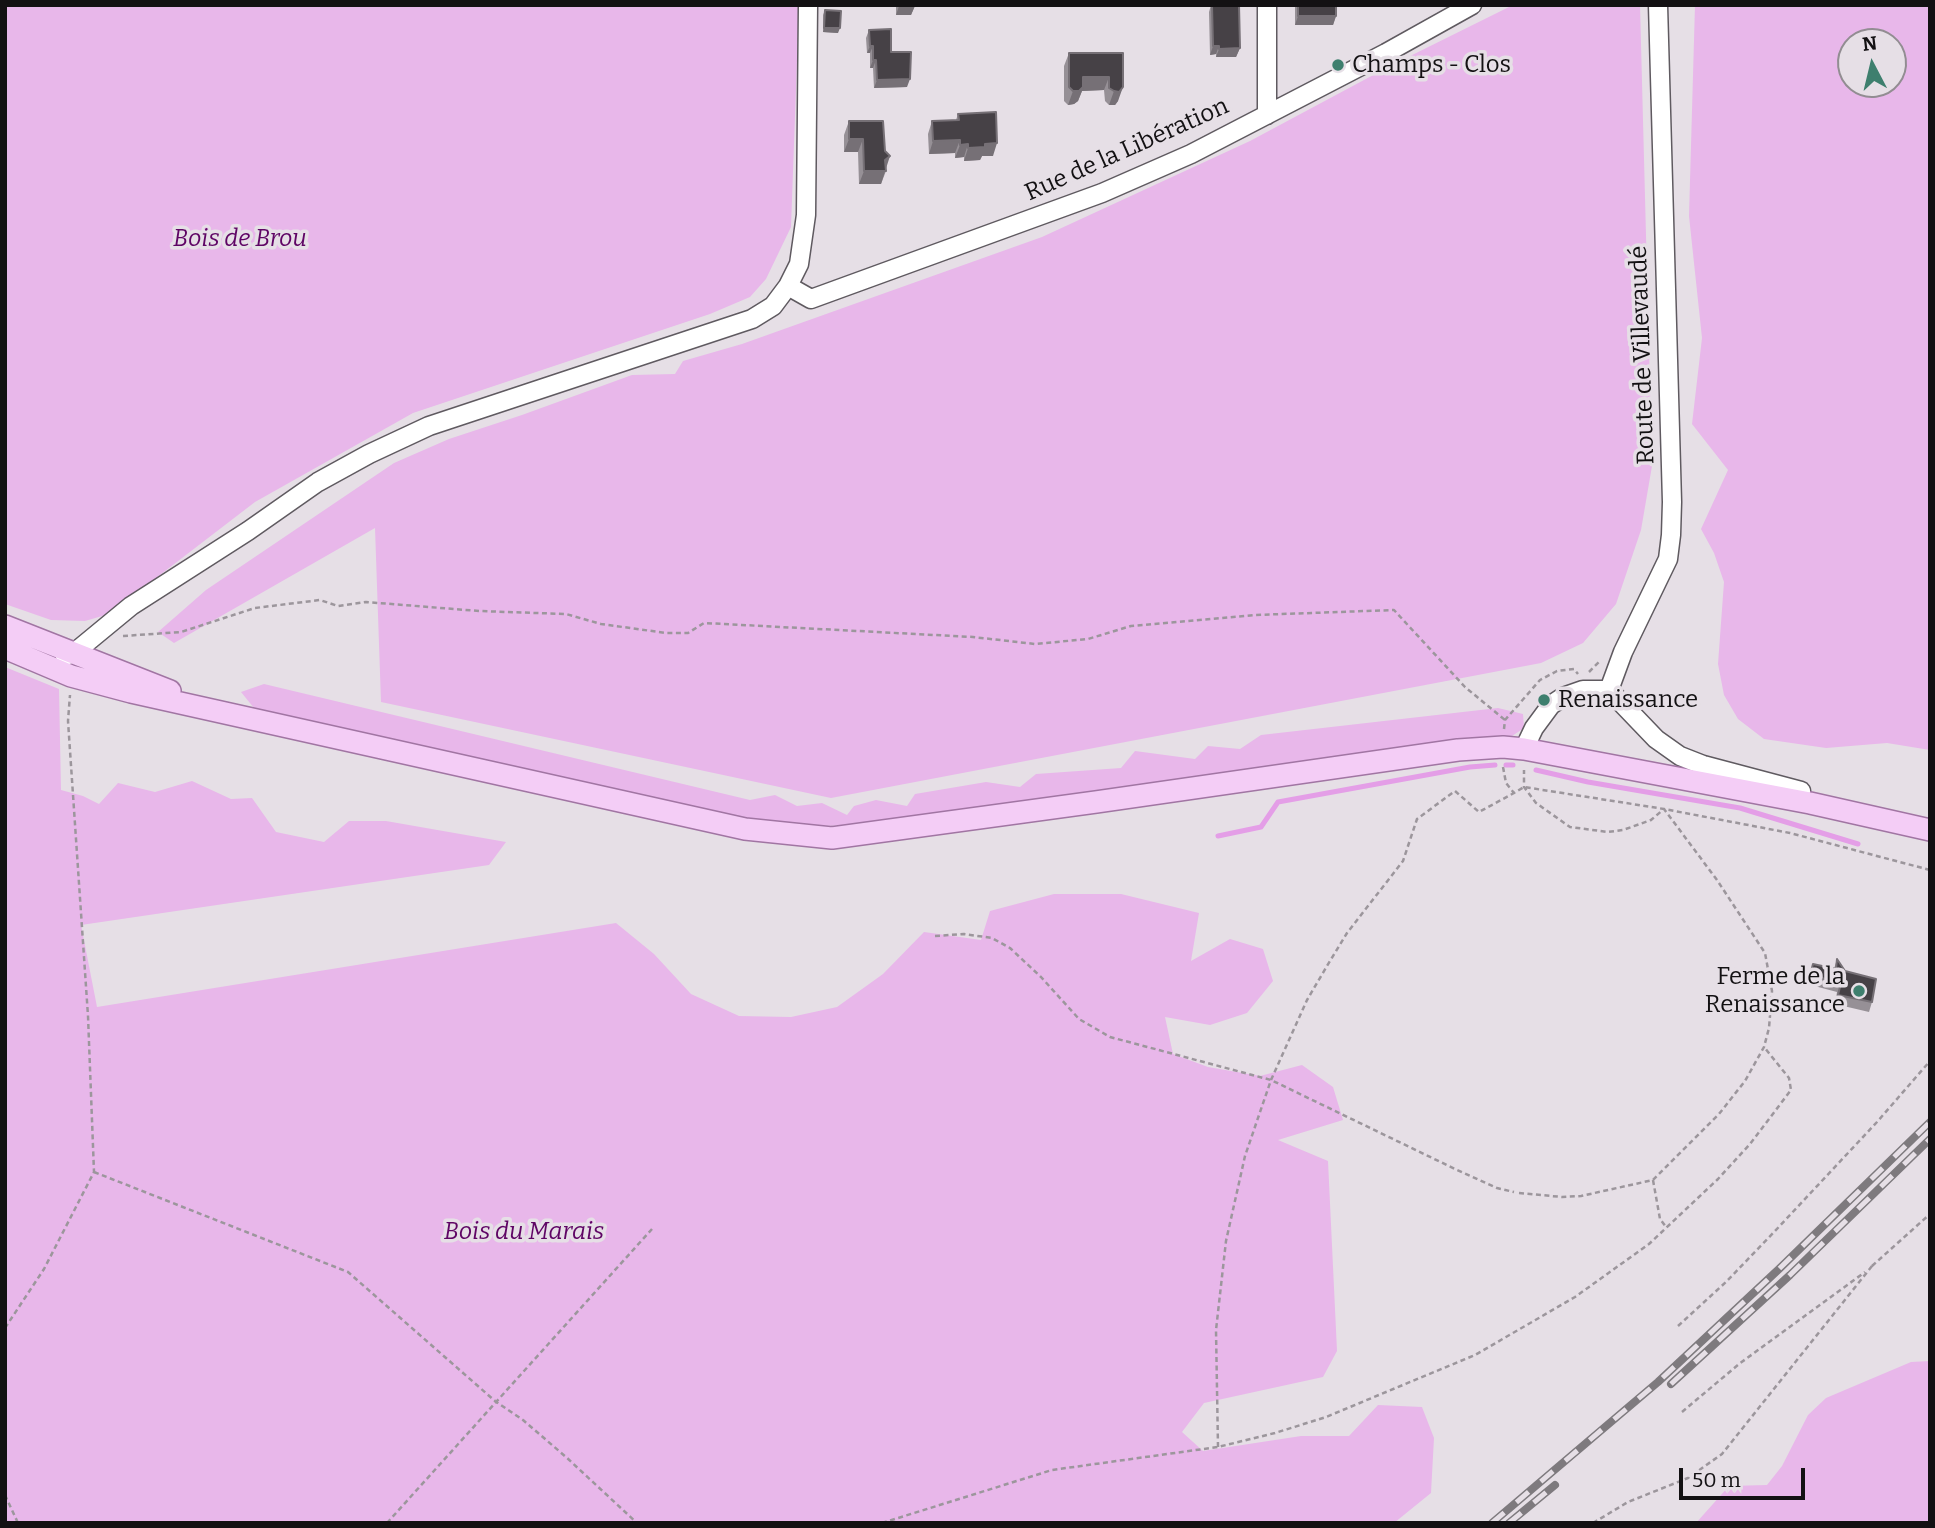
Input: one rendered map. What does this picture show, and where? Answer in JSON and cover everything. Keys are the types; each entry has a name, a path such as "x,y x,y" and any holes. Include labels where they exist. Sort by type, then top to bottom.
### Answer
{"main road":[{"path":"5,626 211,709"},
{"path":"5,648 71,676 131,692 745,829 832,838 1458,750 1503,747 1810,803 1930,830"},
{"path":"1524,749 1558,749 1930,816"}],"street":[{"path":"5,637 60,658 74,653 131,606 248,531 318,482 369,454 429,426 752,319 773,306 788,286 799,264 806,215 808,5"},
{"path":"1267,5 1267,114"},
{"name":"Rue de la Libération","path":"788,286 811,299 1102,193 1191,154 1472,5"},
{"name":"Route de Villevaudé","path":"1609,690 1623,652 1668,559 1671,536 1658,5"},
{"path":"1524,749 1544,713 1563,697 1583,690 1609,690 1656,739 1681,756 1703,765 1801,791"}],"path":[{"path":"93,638 181,632 255,608 320,600 338,606 366,602 479,611 566,614 601,624 666,633 688,633 704,623 1035,644 1088,639 1131,626 1255,615 1394,610 1465,687 1505,720"},
{"path":"1581,678 1601,659"},
{"path":"5,1328 44,1269 94,1172 88,1016 68,721 71,676"},
{"path":"1664,810 1651,820 1623,830 1589,831 1570,827 1553,816 1536,803 1524,787 1664,810 1790,833 1930,870"},
{"path":"1218,1447 1216,1330 1226,1241 1245,1156 1271,1080 1307,1000 1348,933 1403,862 1417,819 1455,791 1479,813 1514,793"},
{"path":"935,936 964,934 992,938 1010,948 1079,1019 1110,1037 1271,1080 1497,1188 1562,1197 1581,1196 1653,1180 1735,1095 1764,1048 1769,1028 1772,991 1765,953 1717,880 1664,810"},
{"path":"882,1523 1052,1470 1218,1447 1326,1417 1475,1355 1575,1297 1649,1244 1750,1144 1791,1090 1788,1078 1764,1048"},
{"path":"1678,1326 1726,1282 1775,1231 1877,1122 1930,1060"},
{"path":"94,1172 348,1272 495,1401 523,1420 566,1457 637,1523"},
{"path":"1653,1180 1660,1219 1667,1227"},
{"path":"1682,1412 1739,1364 1855,1281 1930,1214"},
{"path":"387,1523 652,1229"},
{"path":"1593,1523 1628,1502 1688,1478 1722,1454 1872,1266"},
{"path":"5,1495 18,1523"}],"green space":[{"name":"Bois de Brou","path":"5,5 799,5 791,227 766,279 750,297 710,314 413,413 255,502 109,614 85,621 51,620 5,604"},
{"path":"1513,5 1640,5 1652,466 1641,530 1616,604 1583,643 1541,663 831,798 381,702 375,528 174,643 158,632 206,590 394,463 449,439 632,375 675,374 683,361 742,344 1042,237 1250,141 1392,65"},
{"path":"1695,5 1930,5 1930,750 1887,743 1826,748 1764,739 1738,719 1724,695 1718,664 1724,582 1714,553 1701,529 1728,470 1692,424 1702,338 1689,216"},
{"name":"Bois du Marais","path":"5,667 59,689 61,790 99,804 118,783 155,792 192,781 231,799 252,798 276,832 324,842 349,821 386,821 506,842 489,865 81,925 97,1007 616,923 654,954 691,994 739,1016 791,1017 837,1007 883,974 924,932 981,940 990,911 1054,894 1121,894 1199,913 1191,961 1230,939 1263,949 1273,981 1247,1013 1210,1025 1165,1017 1173,1054 1208,1067 1260,1076 1302,1065 1333,1087 1343,1120 1278,1140 1328,1161 1337,1351 1323,1377 1204,1403 1182,1432 1203,1451 1301,1436 1349,1436 1378,1405 1422,1407 1434,1438 1431,1493 1394,1523 5,1523"},
{"path":"264,684 750,800 775,795 797,806 822,803 847,815 854,806 876,800 907,806 915,794 986,782 1020,787 1036,774 1121,768 1135,751 1195,759 1208,746 1240,749 1261,735 1498,708 1523,714 1524,728 1509,738 1467,738 867,825 819,826 752,822 254,708 241,692"},
{"path":"1930,1361 1930,1523 1696,1523 1729,1486 1767,1485 1782,1466 1808,1415 1826,1398 1911,1362"}],"building":[{"path":"1212,5 1239,5 1240,48 1219,49 1219,46 1213,46"},
{"path":"1298,5 1336,5 1336,16 1298,16"},
{"path":"825,10 841,11 840,28 824,28"},
{"path":"891,29 891,52 911,52 910,79 877,80 876,60 873,60 869,30"},
{"path":"1069,53 1123,53 1123,87 1119,92 1109,88 1109,77 1083,77 1083,87 1079,91 1073,91 1069,87"},
{"path":"996,112 997,143 968,148 968,144 960,145 960,140 933,141 932,121 959,120 958,114"},
{"path":"849,121 883,121 885,151 890,156 885,160 886,171 864,171 863,139 849,139"},
{"path":"1837,959 1845,971 1876,979 1872,1002 1838,995 1841,983 1810,975 1813,964 1836,969"}],"waterway":[{"path":"1218,836 1261,827 1278,802 1470,767 1495,765"},
{"path":"1506,765 1513,765"},
{"path":"1536,770 1588,782 1740,808 1858,844"}],"railway":[{"path":"1492,1523 1658,1382 1930,1122"},
{"path":"1671,1384 1790,1275 1930,1139"},
{"path":"1509,1523 1555,1485"}],"place":[{"name":"Champs - Clos","path":"1338,65"},
{"name":"Renaissance","path":"1544,700"},
{"name":"Ferme de la Renaissance","path":"1859,991"}]}
